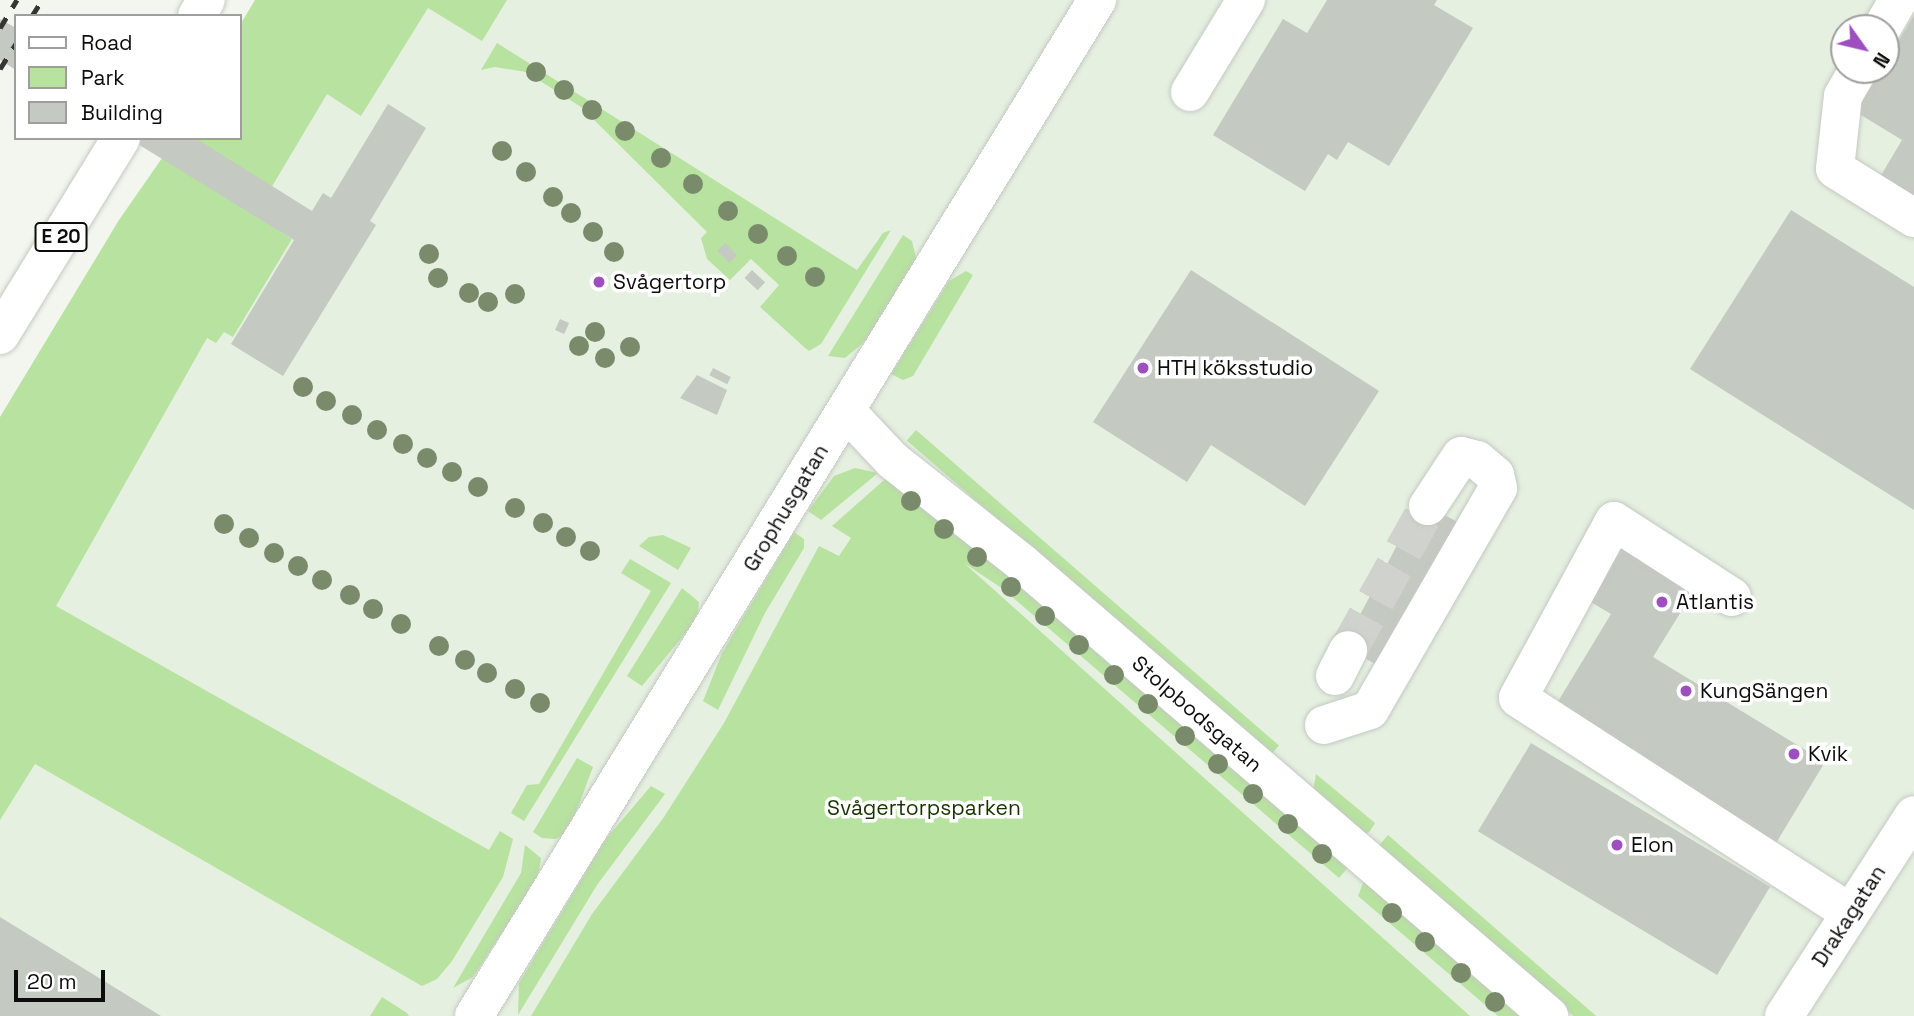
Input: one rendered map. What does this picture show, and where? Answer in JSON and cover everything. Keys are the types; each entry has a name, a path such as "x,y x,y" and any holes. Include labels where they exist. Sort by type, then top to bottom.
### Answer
{"main road":[{"name":"Grophusgatan","path":"474,1016 1097,0"},
{"path":"1190,92 1246,0"},
{"path":"1850,84 1843,96 1835,169 1914,218"},
{"name":"E 20","path":"0,335 120,140"},
{"name":"Stolpbodsgatan","path":"846,411 892,460 1023,564 1549,1016"},
{"path":"1324,724 1370,710 1498,488 1494,475 1476,460 1461,456 1428,506"},
{"path":"1732,597 1614,521 1518,698 1849,912"},
{"name":"Drakagatan","path":"1784,1016 1849,912 1909,836"}],"shaded area":[{"name":"Svågertorp","path":"311,0 1914,0 1914,1016 0,1016 0,537 239,140 242,140 242,134"}],"green space":[{"path":"255,0 507,0 482,41 428,8 361,116 327,94 255,215 292,239 233,337 224,332 216,343 207,338 56,606 489,850 500,831 513,839 503,877 452,961 437,979 422,986 35,764 0,820 0,417 119,220 175,140 242,140 242,22"},
{"path":"497,43 857,270 883,233 891,230 821,344 809,351 760,307 779,285 751,259 730,280 707,259 701,238 707,232 581,107 526,72 495,67 481,70"},
{"path":"903,235 912,241 917,262 869,338 845,358 828,356"},
{"path":"966,271 973,275 913,376 903,380 891,374 949,281"},
{"path":"916,430 1279,746 1270,756 907,441"},
{"path":"855,468 878,473 821,520 808,511 834,476"},
{"name":"Svågertorpsparken","path":"891,474 1350,865 1339,878 1003,589 964,563 1470,1016 531,1016 592,914 664,817 724,723 819,546 839,556 851,538 832,526"},
{"path":"794,532 804,539 804,548 765,613 718,710 703,701 722,653"},
{"path":"663,535 691,548 678,570 639,546 649,537"},
{"path":"630,559 671,583 524,821 511,813 527,785 539,784 651,591 621,573"},
{"path":"682,588 699,602 697,619 642,686 627,676"},
{"path":"577,758 593,767 575,815 564,835 556,839 542,838 533,832"},
{"path":"1316,774 1375,823 1370,831 1364,835 1313,791"},
{"path":"651,786 665,794 597,885 518,1015 519,983 605,840"},
{"path":"1388,835 1596,1016 1573,1016 1378,846"},
{"path":"525,845 541,858 538,878 473,977 453,988 521,873"},
{"path":"1365,878 1525,1016 1498,1016 1358,896"},
{"path":"382,997 407,1013 409,1016 370,1016"}],"building":[{"path":"1327,0 1437,0 1434,5 1473,28 1389,166 1348,142 1337,160 1328,154 1305,191 1213,135 1283,19 1307,33"},
{"path":"1914,15 1914,211 1874,187 1902,140 1856,112 1873,84 1900,84 1900,38"},
{"path":"0,19 14,27 14,69 0,60"},
{"path":"388,104 426,128 370,221 376,225 283,376 231,344 294,240 131,140 198,140 312,211 323,193 331,198"},
{"path":"1791,210 1914,287 1914,510 1690,369"},
{"path":"725,243 737,255 729,263 717,251"},
{"path":"752,270 765,282 758,290 744,278"},
{"path":"1191,270 1379,391 1305,506 1211,445 1187,482 1093,422"},
{"path":"560,319 569,323 564,334 555,330"},
{"path":"713,368 731,377 727,384 709,375"},
{"path":"697,375 727,390 717,415 680,398"},
{"path":"1420,502 1461,524 1385,669 1343,647"},
{"path":"1616,530 1700,581 1653,657 1825,762 1776,843 1554,708 1611,614 1577,594"},
{"path":"1531,743 1770,887 1717,975 1478,831"},
{"path":"0,917 161,1016 0,1016"}],"tunnel":[{"path":"1348,650 1428,506"}],"railway":[{"path":"0,28 17,0"},
{"path":"33,14 42,0"},
{"path":"0,69 14,46"}],"place":[{"name":"Svågertorp","path":"599,282"},
{"name":"HTH köksstudio","path":"1143,368"},
{"name":"Atlantis","path":"1662,602"},
{"name":"KungSängen","path":"1686,691"},
{"name":"Kvik","path":"1794,754"},
{"name":"Elon","path":"1617,845"}]}
